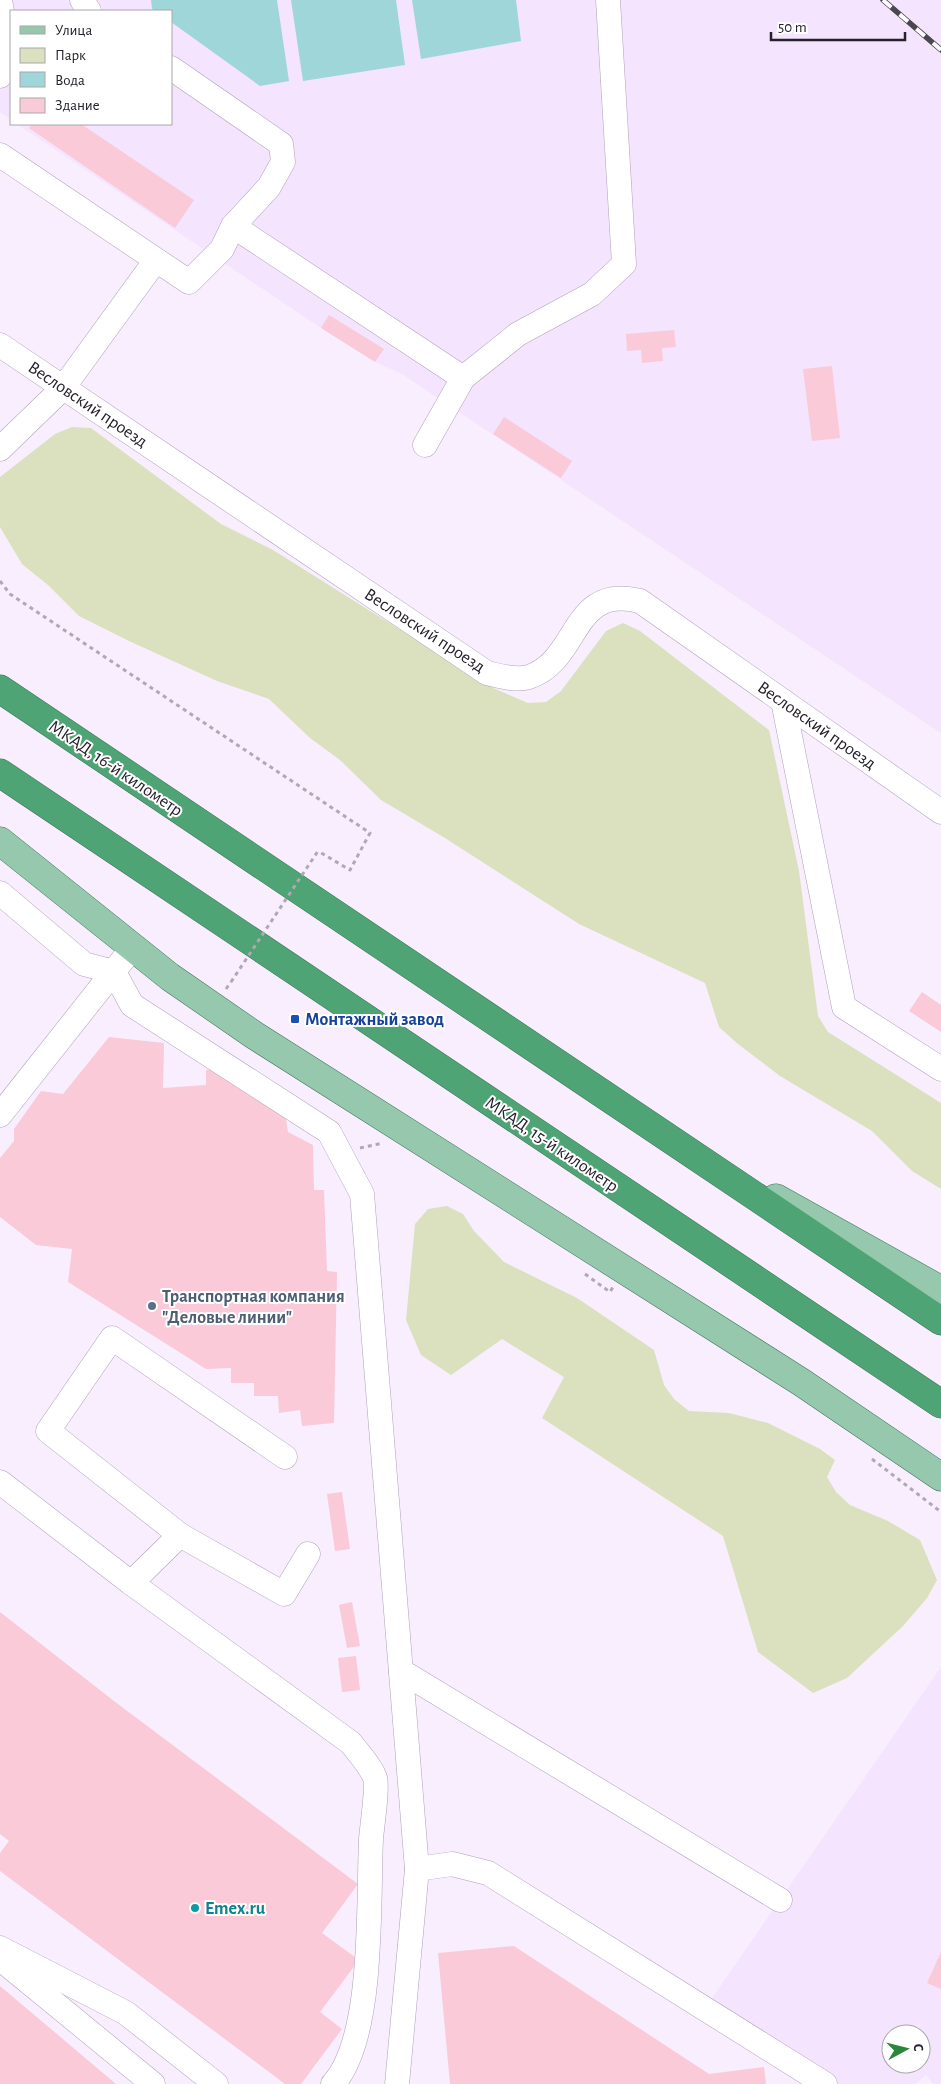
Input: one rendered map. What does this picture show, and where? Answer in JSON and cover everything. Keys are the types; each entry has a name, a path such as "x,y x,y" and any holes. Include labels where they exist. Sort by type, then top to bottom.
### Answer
{"highway":[{"name":"МКАД, 16-й километр","path":"0,690 662,1135"},
{"name":"МКАД, 15-й километр","path":"0,773 941,1404"},
{"path":"662,1135 941,1321"}],"main road":[{"path":"0,841 170,977 254,1035 801,1382 941,1478"},
{"path":"662,1135 941,1290"}],"street":[{"path":"0,0 10,59 0,76"},
{"path":"424,445 463,378 518,334 592,294 624,264 608,0"},
{"path":"0,155 189,282 222,249 233,226 269,188 283,162 281,144 172,69"},
{"path":"233,226 463,378"},
{"path":"0,449 63,388 156,260"},
{"name":"Весловский проезд","path":"0,345 488,672 506,678 528,678 550,665 593,606 607,599 625,598 640,601 941,812"},
{"path":"783,701 844,1007 941,1069"},
{"path":"0,893 84,964 114,972 132,1005 329,1132 362,1194 416,1869 397,2084"},
{"path":"0,1115 133,947"},
{"path":"285,1457 112,1338 48,1431 180,1535 284,1594 308,1554"},
{"path":"0,1482 131,1583 352,1743 376,1779 371,1838 367,1972 355,2039 341,2075 333,2084"},
{"path":"131,1583 180,1535"},
{"path":"401,1671 780,1900"},
{"path":"416,1869 452,1864 488,1873 825,2084"},
{"path":"0,1948 126,2013 216,2084"},
{"path":"0,1958 153,2084"}],"path":[{"path":"0,581 10,594 370,833 350,870 318,851 231,982"}],"shaded area":[{"path":"0,0 941,0 941,733 402,374 375,362 321,328 18,125 172,125 172,10 10,10 10,119 0,112"},
{"path":"941,1667 941,2084 933,2084 926,2075 915,2084 838,2084 710,2001"}],"green space":[{"path":"72,427 91,428 221,524 273,550 493,688 528,703 546,702 561,691 606,631 623,623 640,631 769,730 799,871 818,1016 828,1032 941,1103 941,1189 912,1171 872,1131 780,1076 738,1044 719,1027 705,983 579,924 445,838 381,800 340,760 310,738 269,699 217,681 79,616 48,585 22,564 0,527 0,477 55,434"},
{"path":"447,1206 463,1214 474,1231 504,1262 577,1298 654,1350 664,1385 674,1399 689,1411 729,1413 768,1423 820,1449 835,1460 827,1477 836,1492 850,1505 888,1521 920,1540 937,1580 927,1598 903,1626 847,1678 813,1693 758,1652 723,1536 542,1418 564,1377 502,1339 451,1375 421,1355 406,1320 415,1224 428,1209"}],"water":[{"path":"151,0 277,0 289,81 260,86 172,23 172,10 152,9"},
{"path":"291,0 396,0 405,65 303,81"},
{"path":"412,0 516,0 521,41 421,59"}],"building":[{"path":"31,125 82,125 194,200 175,228 29,128"},
{"path":"329,315 384,349 375,362 321,328"},
{"path":"674,330 676,347 662,348 663,361 642,363 641,350 627,351 626,334"},
{"path":"832,366 840,438 812,441 803,369"},
{"path":"504,417 572,461 561,478 493,434"},
{"path":"922,992 941,1005 941,1032 909,1011"},
{"path":"109,1037 164,1043 163,1088 206,1085 206,1070 213,1069 285,1113 288,1132 313,1145 314,1190 324,1190 327,1271 337,1272 334,1423 302,1426 300,1410 279,1413 278,1396 254,1396 254,1383 231,1383 231,1368 206,1369 68,1282 72,1249 36,1245 0,1217 0,1158 14,1141 14,1129 41,1091 63,1094"},
{"path":"342,1492 350,1549 335,1551 327,1494"},
{"path":"352,1602 360,1646 347,1648 339,1605"},
{"name":"Emex.ru","path":"0,1612 114,1701 358,1884 322,1933 359,1960 320,2012 342,2029 301,2084 285,2084 0,1871 0,1853 9,1841 0,1834"},
{"path":"356,1656 360,1690 342,1692 338,1658"},
{"path":"514,1946 709,2074 764,2067 766,2084 450,2084 438,1953"},
{"path":"941,1952 941,1989 927,1983"},
{"path":"0,1986 116,2084 0,2084"}],"railway":[{"path":"883,0 941,50"}],"place":[{"name":"Монтажный завод","path":"295,1019"},
{"name":"Транспортная компания \"Деловые линии\"","path":"152,1306"},
{"name":"Emex.ru","path":"195,1908"}]}
